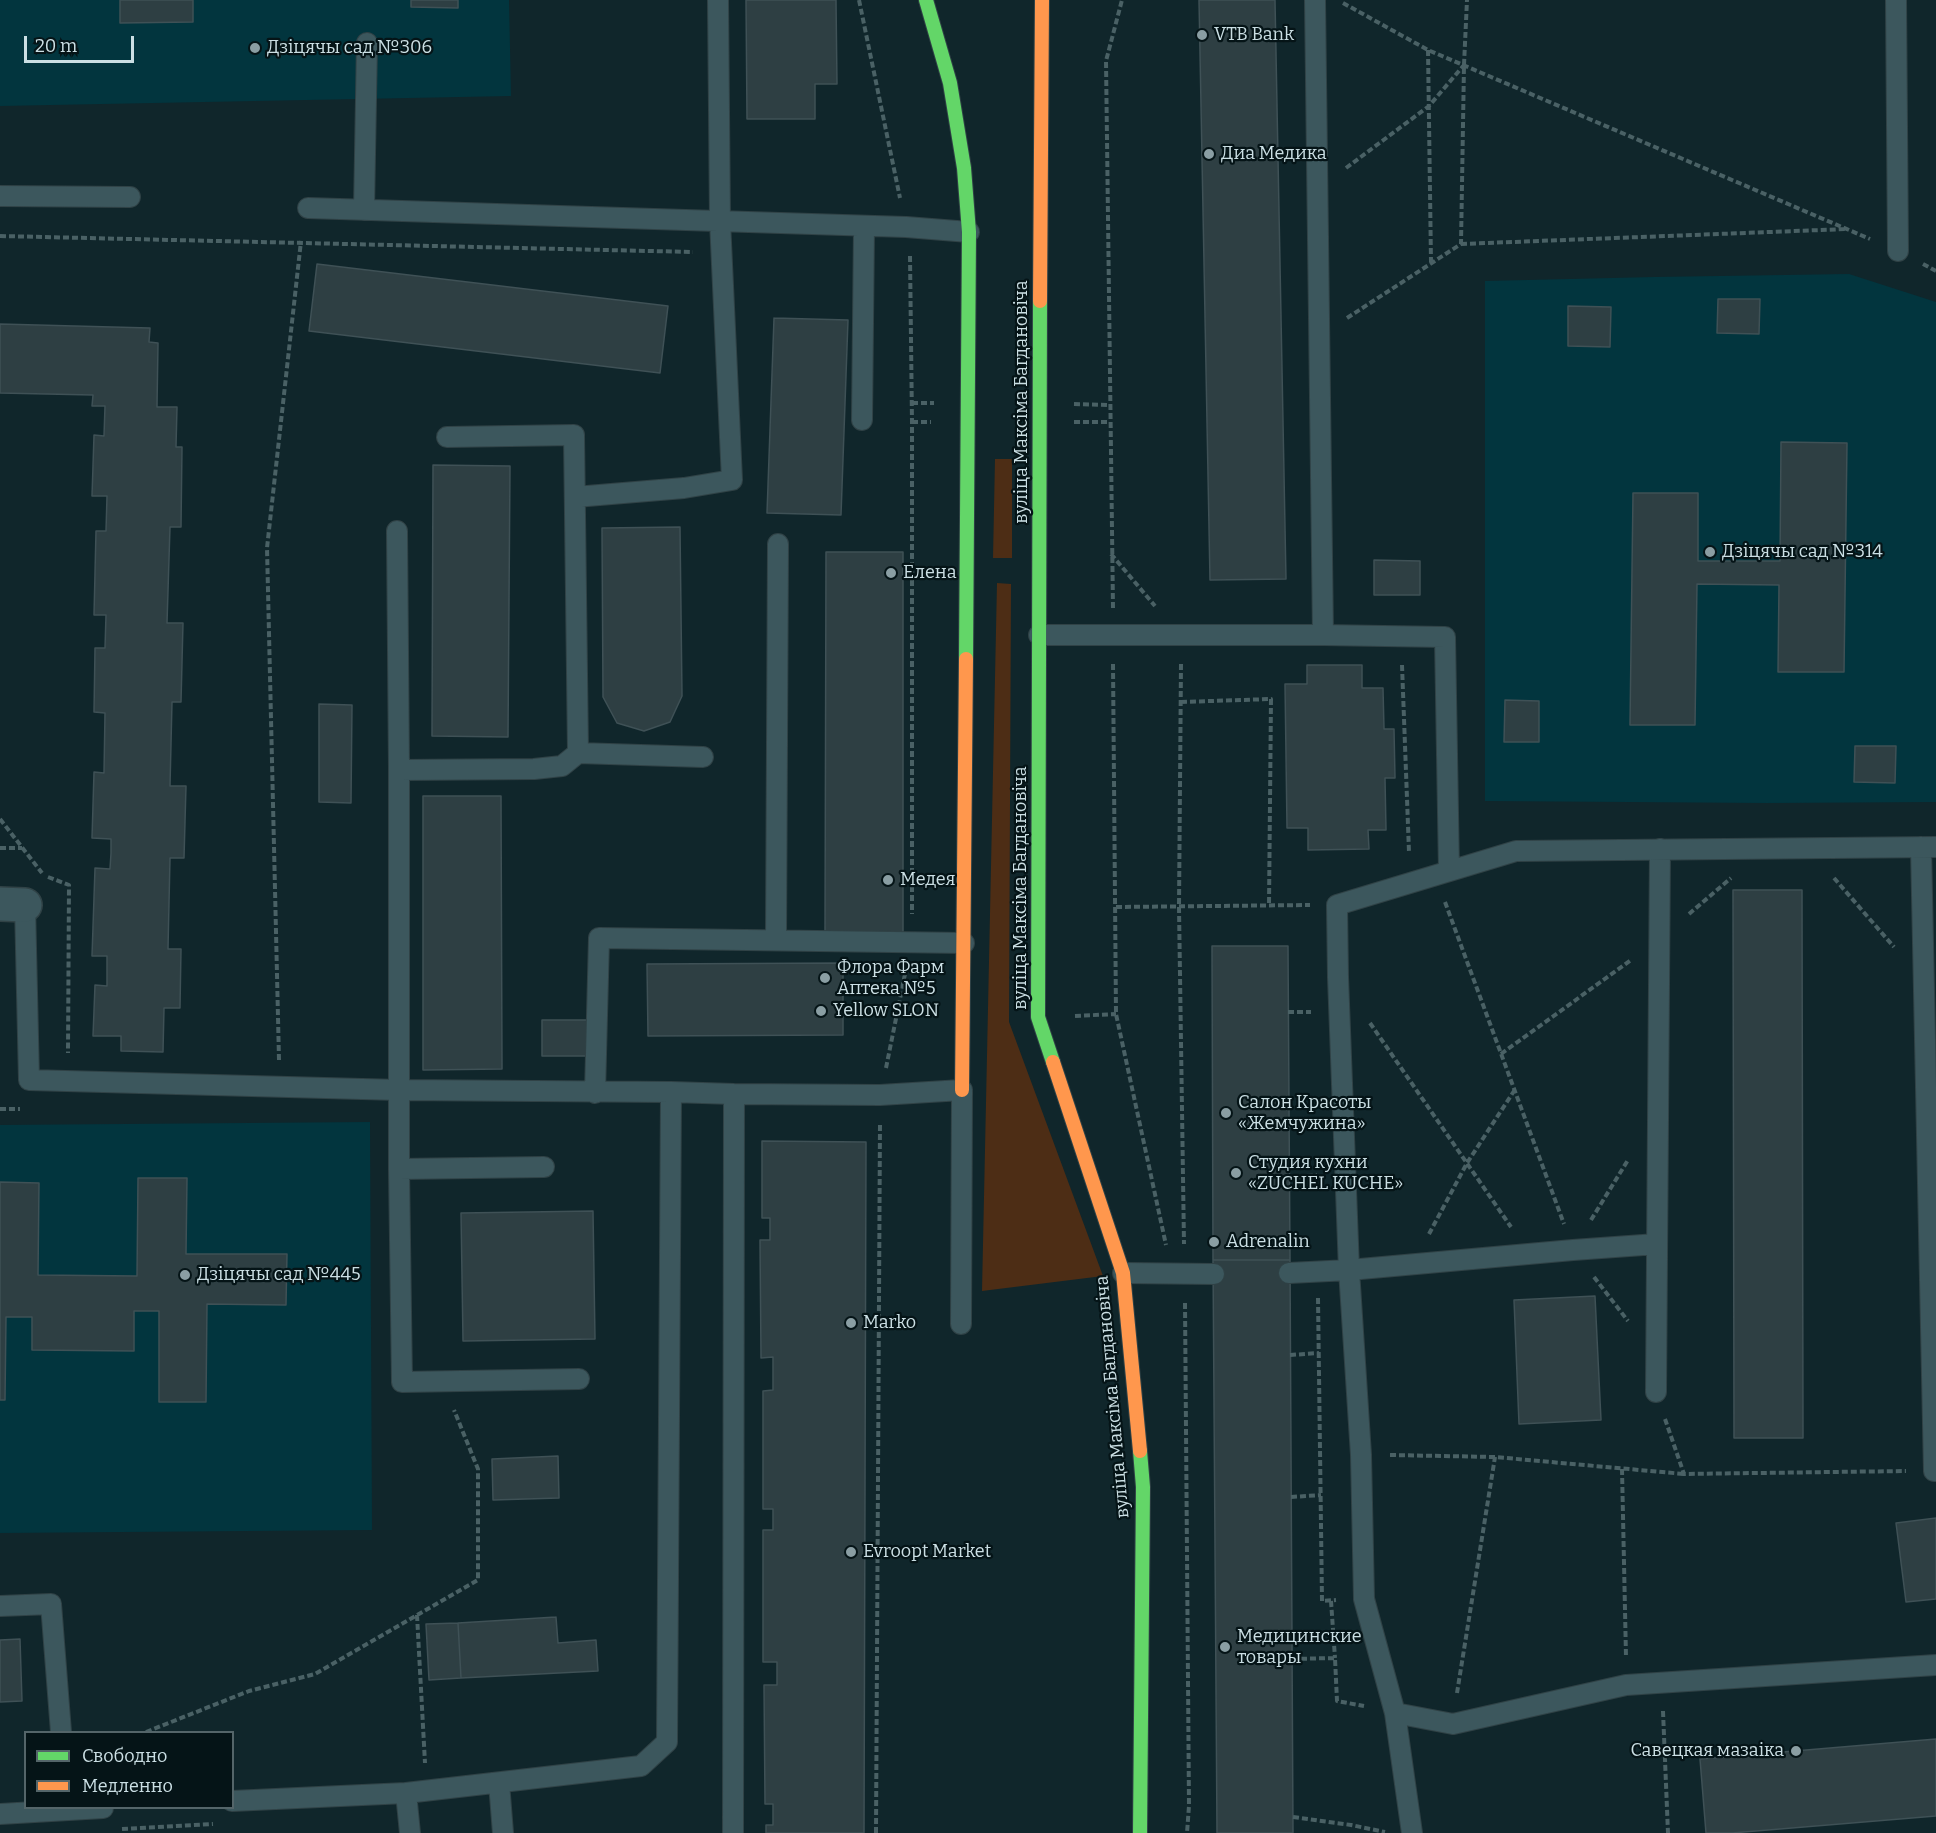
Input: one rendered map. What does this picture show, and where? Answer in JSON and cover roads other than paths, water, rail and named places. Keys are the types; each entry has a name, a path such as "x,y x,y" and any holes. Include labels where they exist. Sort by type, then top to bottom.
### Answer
{"main road":[{"path":"926,0 950,83 964,168 969,232 962,1090"},
{"name":"вуліца Максіма Багдановіча","path":"1042,0 1038,1017 1123,1273 1143,1487 1140,1833"}],"lane":[{"path":"575,497 684,488 732,480 720,221 718,0"},
{"path":"1315,0 1323,634"},
{"path":"1896,0 1898,251"},
{"path":"364,210 367,43"},
{"path":"0,196 130,197"},
{"path":"308,208 906,227 969,232"},
{"path":"862,420 864,227"},
{"path":"447,437 574,435 578,753"},
{"path":"397,531 402,1382 579,1378"},
{"path":"776,939 778,544"},
{"path":"1039,635 1323,634 1445,637 1442,873"},
{"path":"399,770 534,769 562,766 578,753 703,757"},
{"path":"1412,1833 1395,1713 1364,1599 1361,1455 1349,1270 1337,905 1516,851 1928,847 1922,978 1935,1471"},
{"path":"1656,1392 1660,849"},
{"path":"13,905 28,1080 595,1093 880,1095 962,1090 961,1324"},
{"path":"595,1093 598,938 964,943"},
{"path":"234,1801 406,1792 499,1784 641,1766 667,1742 671,1092"},
{"path":"734,1094 734,1833"},
{"path":"399,1169 544,1167"},
{"path":"1289,1273 1657,1244"},
{"path":"1123,1273 1214,1275"},
{"path":"0,1606 51,1604 61,1731"},
{"path":"1395,1713 1453,1724 1626,1685 1936,1665"},
{"path":"499,1784 503,1833"},
{"path":"406,1792 410,1833"},
{"path":"0,1814 56,1809"}],"place":[{"name":"VTB Bank","path":"1202,35"},
{"name":"Дзіцячы сад №306","path":"255,48"},
{"name":"Диа Медика","path":"1209,154"},
{"name":"Дзіцячы сад №314","path":"1710,552"},
{"name":"Елена","path":"891,573"},
{"name":"Медея","path":"888,880"},
{"name":"Флора Фарм Аптека №5","path":"825,978"},
{"name":"Yellow SLON","path":"821,1011"},
{"name":"Салон Красоты «Жемчужина»","path":"1226,1113"},
{"name":"Студия кухни «ZUCHEL KUCHE»","path":"1236,1173"},
{"name":"Adrenalin","path":"1214,1242"},
{"name":"Дзіцячы сад №445","path":"185,1275"},
{"name":"Marko","path":"851,1323"},
{"name":"Evroopt Market","path":"851,1552"},
{"name":"Медицинские товары","path":"1225,1647"},
{"name":"Савецкая мазаіка","path":"1796,1751"}]}
